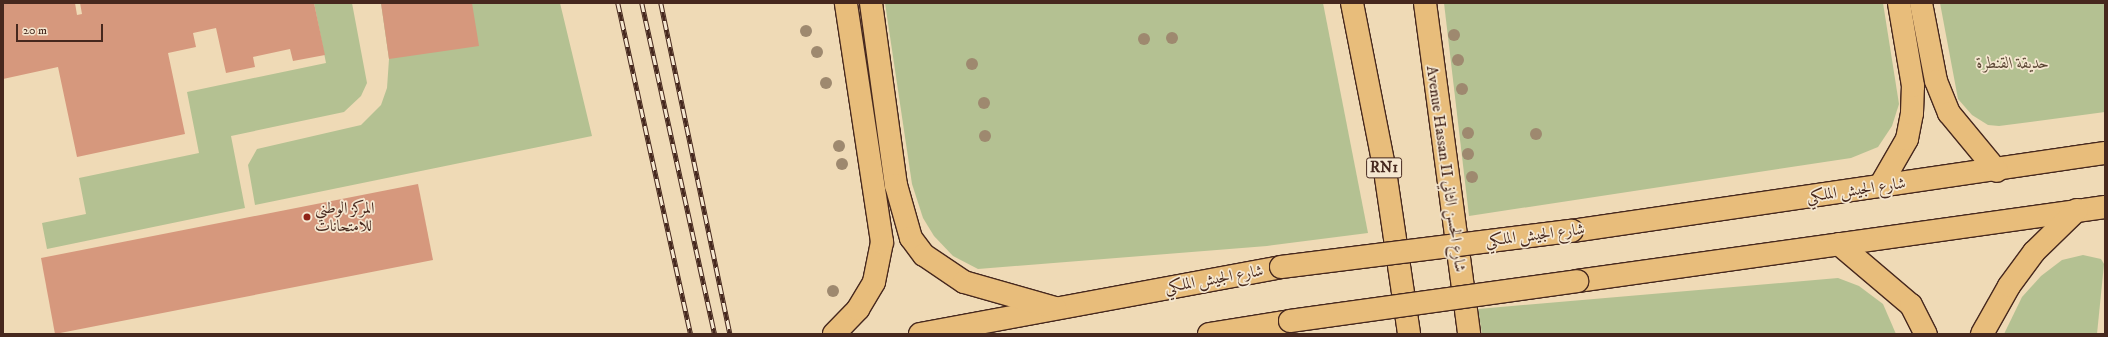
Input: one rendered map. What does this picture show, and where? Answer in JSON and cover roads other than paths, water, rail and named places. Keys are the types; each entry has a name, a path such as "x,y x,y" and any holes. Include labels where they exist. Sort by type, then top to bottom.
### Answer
{"main road":[{"path":"834,334 858,308 874,282 882,242 846,3"},
{"path":"871,3 896,185 911,238 924,255 964,282 1055,308"},
{"name":"RN1","path":"1352,3 1385,172 1409,334"},
{"name":"Avenue Hassan II شارع الحسن الثاني","path":"1425,3 1469,334"},
{"path":"1880,186 1904,146 1912,114 1913,86 1900,3"},
{"path":"1921,3 1936,81 1949,113 1997,171"},
{"name":"شارع الجيش الملكي","path":"920,334 1281,267 1572,231 1880,186 1997,171 2105,153"},
{"path":"1209,334 1290,321 2105,207"},
{"path":"1982,334 2009,286 2034,252 2077,210"},
{"path":"1839,244 1911,305 1926,334"}],"railway":[{"path":"618,3 691,334"},
{"path":"642,3 715,334"},
{"path":"661,3 730,334"}],"place":[{"name":"المركز الوطني للامتحانات","path":"307,217"}],"park label":[{"name":"حديقة القنطرة","path":"2013,63"}]}
